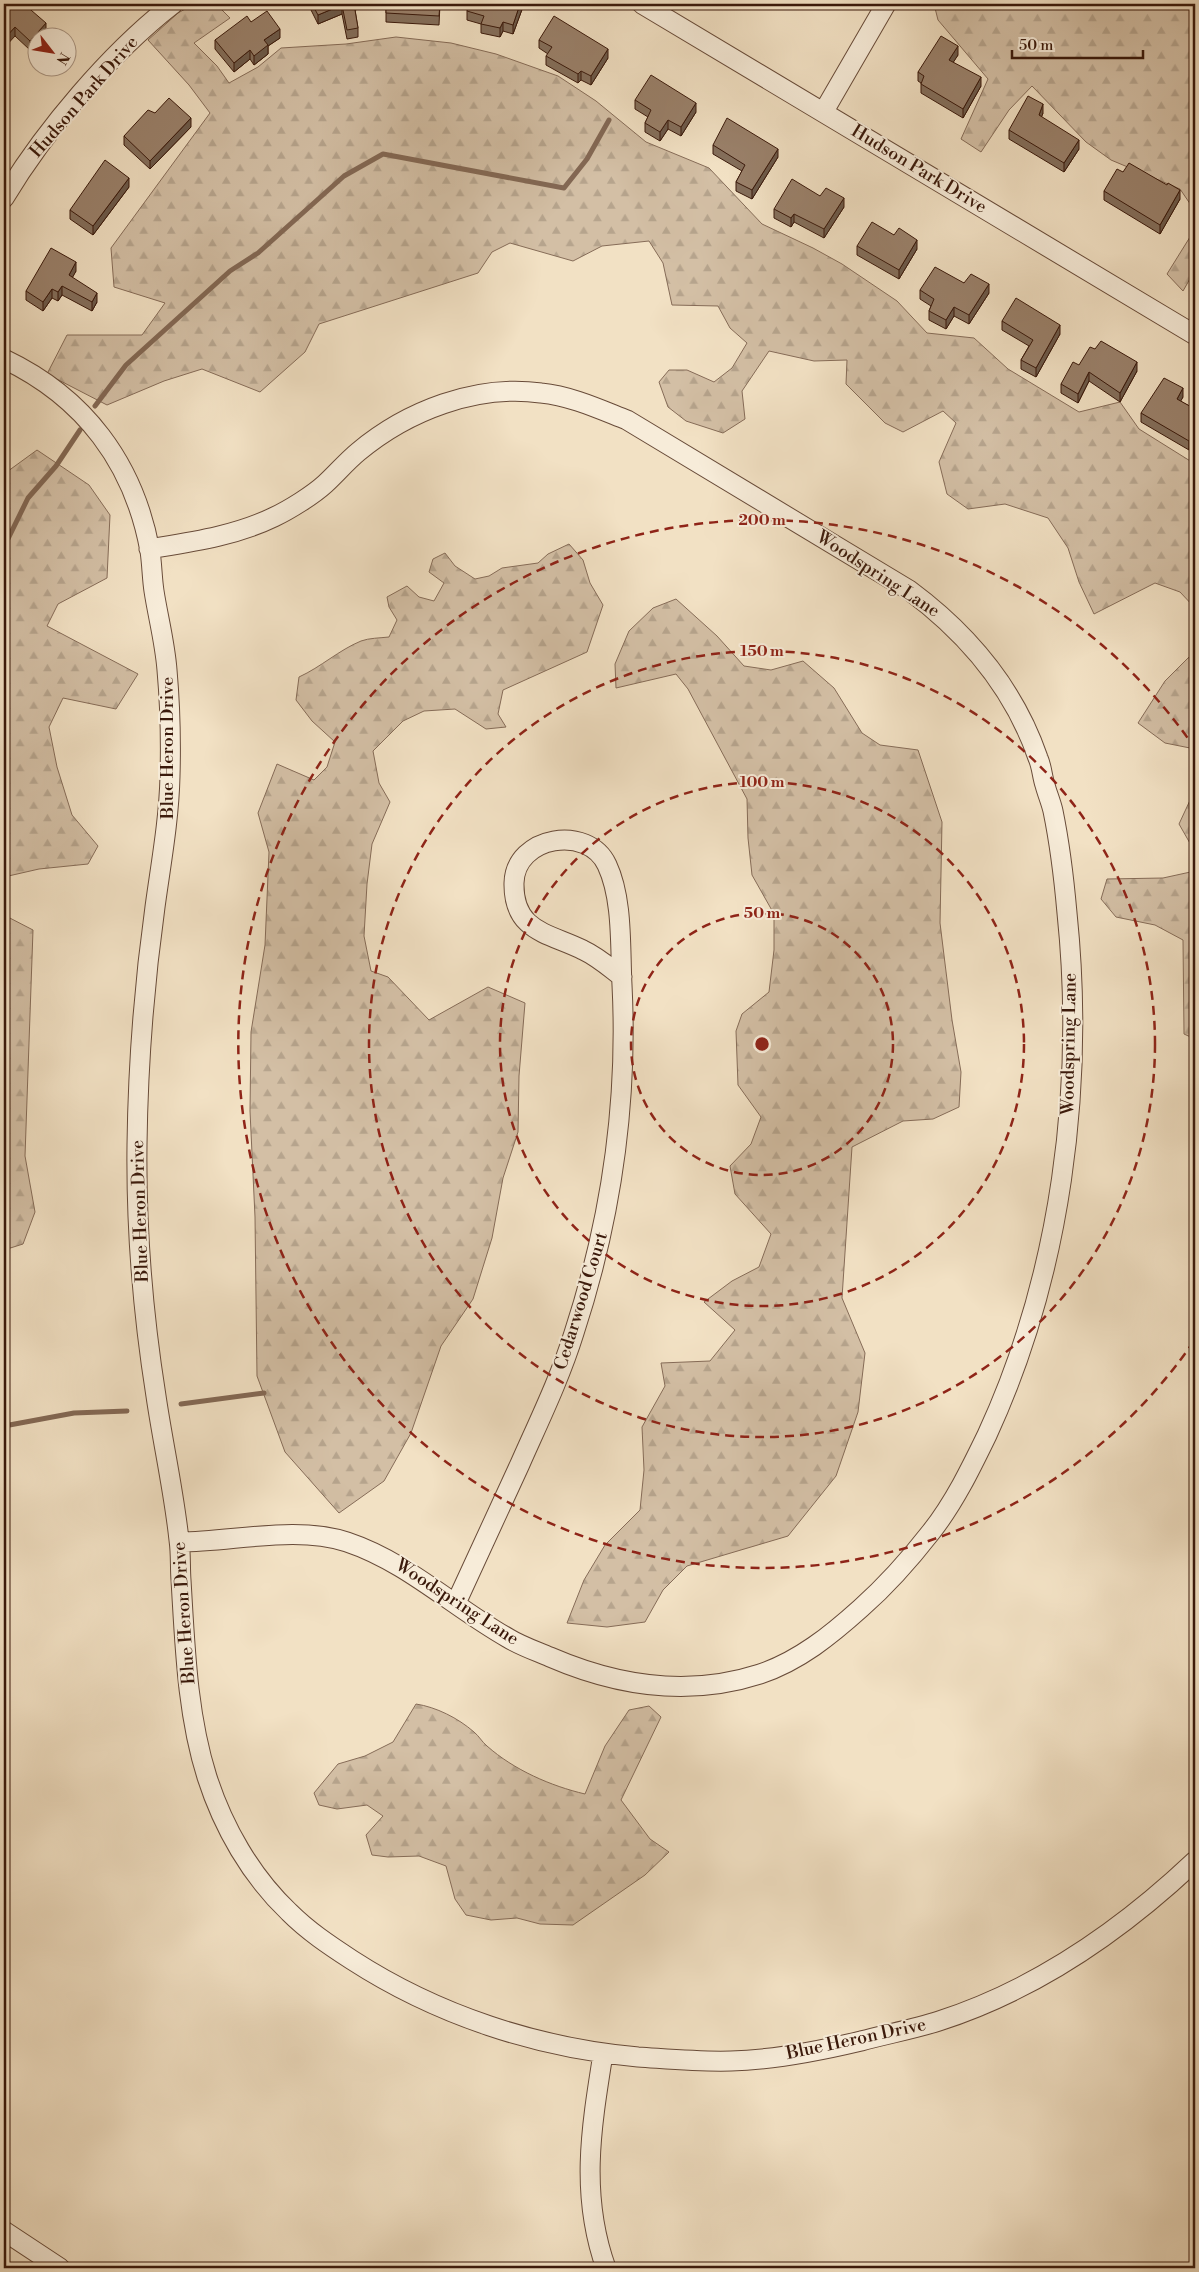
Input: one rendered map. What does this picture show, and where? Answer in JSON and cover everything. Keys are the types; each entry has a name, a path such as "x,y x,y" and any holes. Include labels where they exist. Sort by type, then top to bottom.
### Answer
{"street":[{"name":"Hudson Park Drive","path":"4,198 48,135 110,62 173,4"},
{"name":"Hudson Park Drive","path":"642,4 824,111 1195,335"},
{"path":"824,111 886,4"},
{"name":"Blue Heron Drive","path":"4,359 28,371 59,391 104,438 122,468 132,491 149,549 167,667 170,774 166,835 154,909 139,1042 136,1153 142,1281 154,1386 180,1542 180,1573 189,1691 195,1730 207,1777 220,1809 235,1842 264,1886 289,1913 317,1937 388,1983 466,2018 532,2038 603,2054 682,2061 736,2061 820,2051 938,2022 984,2004 1050,1971 1118,1927 1162,1892 1195,1861"},
{"name":"Woodspring Lane","path":"149,549 208,540 274,517 324,486 357,453 382,434 406,420 442,404 492,392 541,392 579,401 628,420 909,590 963,634 985,659 1018,709 1045,778 1044,784 1048,790 1054,814 1062,863 1073,991 1071,1085 1062,1176 1049,1246 1034,1306 1005,1395 970,1470 934,1529 886,1586 830,1636 790,1661 760,1674 709,1686 669,1687 609,1678 571,1666 510,1639 389,1559 346,1542 331,1538 276,1535 180,1542"},
{"name":"Cedarwood Court","path":"456,1603 541,1419 562,1368 593,1268 604,1224 616,1151 624,1053 622,977 616,896 612,877 605,860 596,850 579,841 553,840 530,852 519,864 514,879 514,897 526,922 544,934 595,956 622,977"},
{"path":"603,2054 591,2129 589,2184 596,2239 606,2268"},
{"path":"4,2231 60,2268"}],"green space":[{"path":"194,4 216,4 230,18 194,43 217,66 229,83 258,67 281,48 346,44 396,37 451,43 496,54 558,76 596,101 646,142 709,168 762,224 842,264 897,301 927,333 974,338 1008,369 1079,412 1120,402 1139,429 1195,464 1195,608 1180,592 1155,583 1094,614 1079,582 1068,548 1048,518 1005,504 968,509 947,494 939,462 956,423 943,411 903,432 885,423 846,384 847,360 814,361 769,351 742,391 745,419 723,433 686,421 668,407 659,382 669,370 687,370 714,382 732,368 747,343 730,328 718,306 672,305 663,263 649,241 602,246 573,261 510,243 492,252 478,273 319,324 305,352 260,392 202,369 164,381 107,405 47,374 67,335 142,335 165,303 114,287 111,248 210,113 189,85 148,40 178,13"},
{"path":"934,4 1183,4 1195,9 1195,211 1180,189 1111,160 1086,142 1032,86 1009,110 981,152 961,139 988,79 938,20"},
{"path":"1195,229 1195,270 1183,291 1167,274"},
{"path":"37,450 89,485 110,515 107,578 58,604 47,626 138,674 116,709 63,698 49,727 57,767 72,815 98,846 88,864 39,869 4,877 4,474"},
{"path":"569,544 583,560 590,583 603,605 587,652 503,690 498,714 506,727 486,729 455,709 424,711 403,721 373,751 379,783 390,802 372,844 367,884 364,936 371,971 388,977 429,1020 488,987 525,1003 519,1076 518,1132 503,1178 492,1238 473,1299 441,1346 411,1433 384,1481 339,1513 285,1452 257,1376 255,1217 250,1111 251,1032 265,945 269,852 258,813 277,764 314,780 327,767 335,742 312,721 296,700 299,677 361,641 389,637 397,620 389,607 387,597 407,586 419,597 434,601 444,583 429,572 433,559 445,553 455,566 475,579 489,576 502,568 538,563 548,554"},
{"path":"676,599 717,636 744,666 771,670 803,661 834,688 862,733 880,745 918,750 942,822 940,923 952,1020 961,1072 959,1107 933,1119 903,1121 852,1147 842,1298 865,1353 858,1412 836,1476 788,1536 687,1566 663,1590 645,1622 607,1627 567,1623 584,1580 605,1545 640,1510 644,1470 642,1427 665,1386 661,1363 710,1361 735,1330 704,1302 732,1281 759,1267 771,1234 735,1194 730,1166 751,1144 761,1117 738,1085 736,1031 742,1014 769,992 774,950 774,914 752,875 748,838 747,799 688,689 676,674 616,688 615,664 629,631 653,608"},
{"path":"1195,651 1195,749 1165,743 1138,723 1165,681"},
{"path":"1195,777 1195,852 1179,824 1192,796"},
{"path":"1195,871 1195,1039 1184,1034 1183,940 1155,925 1116,917 1101,899 1107,879 1163,878"},
{"path":"4,915 33,930 25,1156 35,1212 23,1244 4,1250"},
{"path":"416,1704 439,1710 461,1722 498,1755 521,1770 546,1782 585,1794 605,1746 629,1710 649,1706 661,1717 621,1800 650,1839 669,1852 645,1875 573,1925 540,1924 517,1918 491,1920 466,1915 455,1899 446,1866 419,1856 388,1857 372,1855 366,1835 383,1816 367,1805 337,1809 319,1805 314,1793 338,1764 365,1756 393,1742"}],"building":[{"path":"4,4 24,4 46,23 42,28 28,28 28,39 15,27 4,39"},
{"path":"312,4 354,4 358,28 347,30 342,5 318,15"},
{"path":"386,4 440,4 439,16 386,13"},
{"path":"470,4 520,4 513,25 503,22 500,28 481,24 484,16 467,11"},
{"path":"267,11 280,29 264,40 268,45 254,56 250,50 234,63 215,40 247,16 251,22"},
{"path":"554,16 608,49 591,76 581,71 578,74 546,56 552,47 539,40"},
{"path":"941,36 958,46 949,60 981,77 963,109 921,84 924,76 918,72"},
{"path":"651,75 696,103 681,127 668,120 660,132 645,123 651,110 635,100"},
{"path":"1028,96 1043,104 1039,115 1079,140 1064,163 1009,130"},
{"path":"169,98 191,118 150,161 124,136 148,110 155,113"},
{"path":"727,118 778,149 752,190 736,182 745,165 713,145"},
{"path":"105,160 129,178 93,226 70,210"},
{"path":"1129,163 1167,185 1168,183 1180,190 1160,225 1104,191 1117,169 1123,172"},
{"path":"792,179 820,196 826,188 844,198 824,229 794,214 791,218 774,209"},
{"path":"872,222 894,235 899,228 917,240 899,270 857,246"},
{"path":"51,248 76,262 69,275 97,293 92,302 62,286 58,292 52,289 43,302 26,291"},
{"path":"935,267 964,283 971,274 989,284 969,315 954,307 946,320 929,311 934,299 920,290"},
{"path":"1016,298 1060,325 1036,368 1021,360 1033,340 1002,321"},
{"path":"1101,341 1137,362 1120,393 1089,372 1078,394 1061,384 1073,362 1079,365 1090,347 1095,349"},
{"path":"1164,378 1183,388 1177,399 1195,409 1195,430 1189,441 1141,413"}],"waterway":[{"path":"95,406 126,365 230,271 258,253 344,176 383,154 564,188 587,159 609,120"},
{"path":"4,547 28,498 56,466 80,430"},
{"path":"181,1404 264,1393"},
{"path":"4,1426 74,1413 127,1411"}]}
